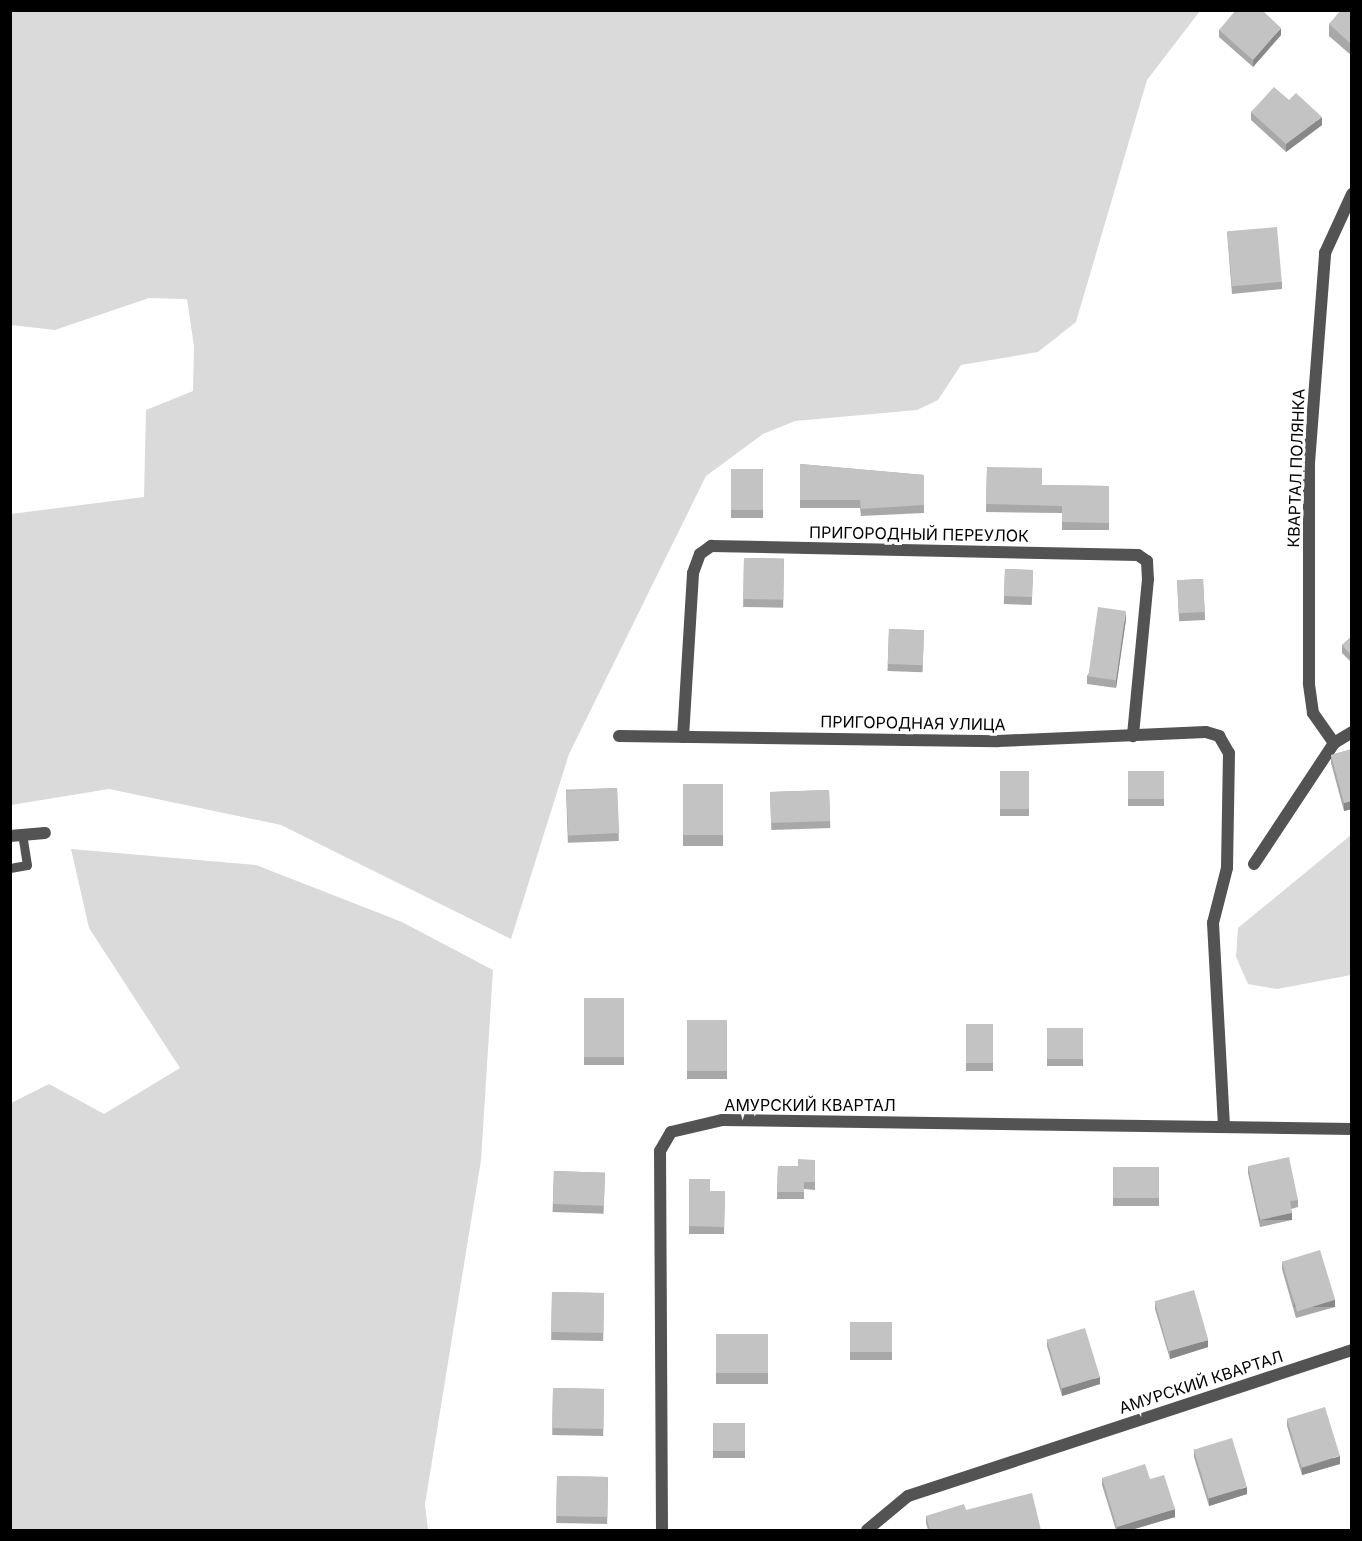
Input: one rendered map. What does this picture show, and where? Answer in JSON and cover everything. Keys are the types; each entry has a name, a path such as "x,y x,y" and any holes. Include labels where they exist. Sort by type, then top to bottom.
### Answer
{"street":[{"name":"КВАРТАЛ ПОЛЯНКА","path":"1334,743 1313,713 1309,683 1310,463 1326,253 1352,194"},
{"name":"ПРИГОРОДНЫЙ ПЕРЕУЛОК","path":"683,737 693,573 700,554 711,546 1138,555 1147,561 1148,579 1133,736"},
{"name":"ПРИГОРОДНАЯ УЛИЦА","path":"618,736 998,741 1206,732 1219,736 1229,753 1227,868 1213,923 1224,1124"},
{"path":"1254,864 1334,743 1352,732"},
{"path":"16,835 45,832"},
{"name":"АМУРСКИЙ КВАРТАЛ","path":"662,1530 660,1150 671,1132 722,1120 1224,1124 1352,1129"},
{"name":"АМУРСКИЙ КВАРТАЛ","path":"867,1530 890,1506 908,1496 1352,1350"}],"lane":[{"path":"10,868 27,865 16,835"}],"shaded area":[{"path":"11,10 1200,11 1147,80 1076,322 1038,352 961,365 938,400 917,410 795,421 763,434 706,476 569,754 511,939 281,825 109,789 11,805 11,514 144,497 146,410 193,391 194,346 187,299 149,298 55,330 11,325"},
{"path":"1351,835 1351,975 1277,989 1248,984 1236,957 1238,928"},
{"path":"71,849 256,865 402,922 493,970 481,1160 425,1504 428,1530 11,1530 11,1103 49,1084 104,1114 180,1068 89,928"}],"building":[{"path":"1236,10 1262,10 1281,28 1253,60 1219,30"},
{"path":"1341,10 1352,10 1352,45 1329,24"},
{"path":"1274,87 1289,100 1296,93 1322,117 1286,144 1251,112"},
{"path":"1277,227 1282,282 1232,286 1227,231"},
{"path":"800,464 924,475 924,505 861,509 860,500 800,500"},
{"path":"987,467 1042,468 1042,485 1109,486 1109,523 1062,522 1062,506 986,504"},
{"path":"731,469 763,469 763,510 731,510"},
{"path":"744,558 784,559 783,600 743,599"},
{"path":"1005,569 1033,570 1032,597 1004,596"},
{"path":"1203,579 1205,612 1179,613 1177,580"},
{"path":"1098,607 1126,611 1116,680 1088,676"},
{"path":"889,629 924,630 923,665 888,664"},
{"path":"1352,636 1352,656 1342,645"},
{"path":"1352,749 1352,801 1344,803 1331,755"},
{"path":"1000,771 1029,771 1029,809 1000,809"},
{"path":"1128,771 1164,771 1164,799 1128,799"},
{"path":"683,784 723,784 723,835 683,835"},
{"path":"617,788 619,833 568,836 566,791"},
{"path":"829,790 830,821 771,823 770,792"},
{"path":"584,998 624,998 624,1057 584,1057"},
{"path":"687,1020 727,1020 727,1071 687,1071"},
{"path":"966,1024 993,1024 993,1063 966,1063"},
{"path":"1047,1028 1083,1028 1083,1059 1047,1059"},
{"path":"1289,1157 1298,1200 1290,1201 1292,1213 1260,1220 1248,1166"},
{"path":"798,1159 815,1160 815,1182 804,1182 804,1192 777,1192 778,1166 798,1166"},
{"path":"1113,1167 1159,1167 1159,1198 1113,1198"},
{"path":"554,1171 605,1173 604,1206 553,1204"},
{"path":"689,1179 710,1179 710,1191 725,1191 724,1227 689,1226"},
{"path":"1320,1250 1335,1300 1297,1311 1282,1262"},
{"path":"1194,1290 1208,1340 1169,1351 1155,1301"},
{"path":"552,1292 604,1293 603,1333 551,1332"},
{"path":"850,1322 892,1322 892,1352 850,1352"},
{"path":"1085,1328 1100,1377 1062,1388 1047,1340"},
{"path":"716,1334 768,1334 768,1373 716,1373"},
{"path":"553,1388 604,1389 603,1429 552,1428"},
{"path":"1325,1407 1340,1456 1302,1467 1287,1419"},
{"path":"713,1423 745,1423 745,1451 713,1451"},
{"path":"1232,1438 1247,1487 1209,1498 1194,1450"},
{"path":"1145,1464 1150,1479 1164,1475 1175,1509 1117,1527 1102,1478"},
{"path":"557,1476 608,1477 607,1517 556,1516"},
{"path":"1032,1493 1041,1530 930,1530 926,1516 964,1504 966,1510"}]}
